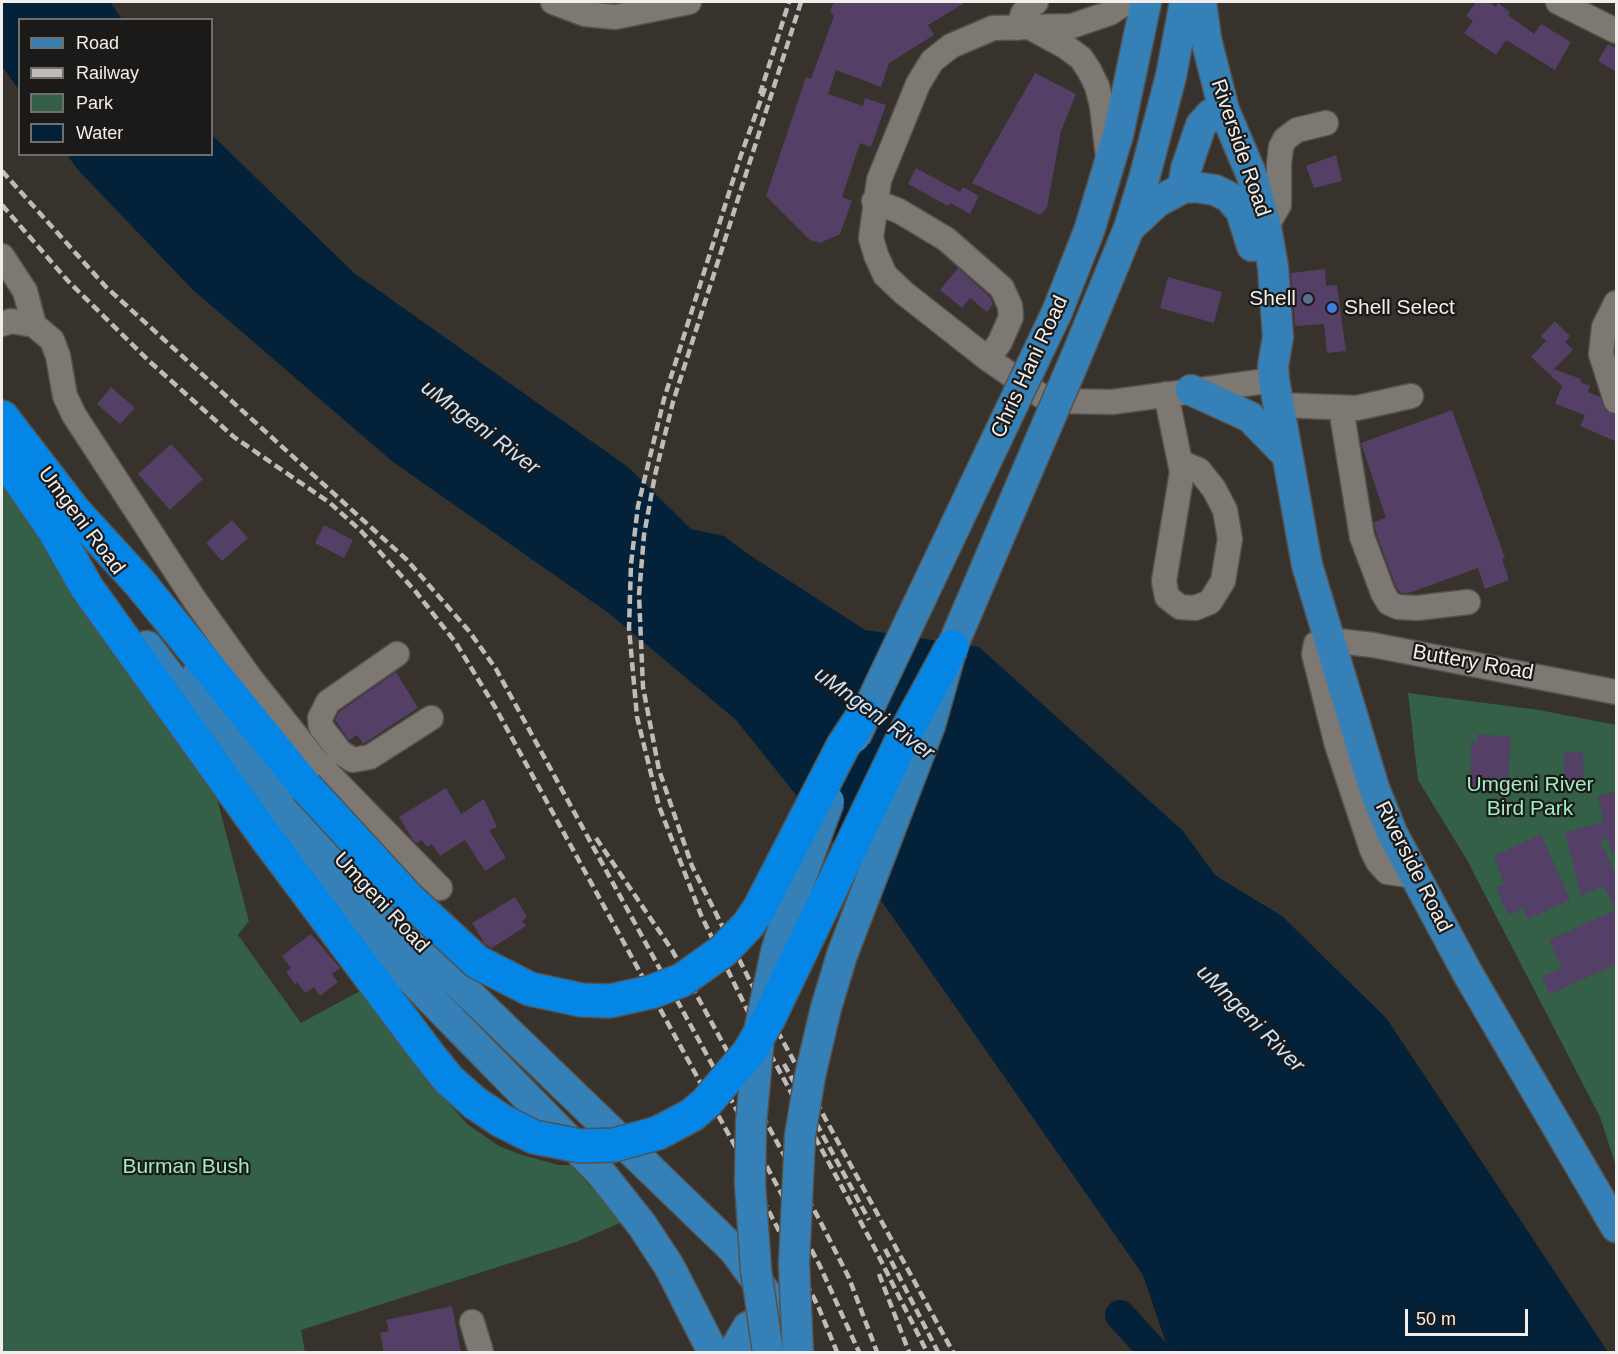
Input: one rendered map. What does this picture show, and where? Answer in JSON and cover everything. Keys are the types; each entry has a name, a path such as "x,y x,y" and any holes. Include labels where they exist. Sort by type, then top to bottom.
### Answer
{"highway":[{"name":"Umgeni Road","path":"2,417 65,521"},
{"name":"Umgeni Road","path":"2,455 65,521"},
{"path":"65,521 161,609 311,775 407,897 477,962 530,989 573,998 610,1001 651,992 682,980 723,951 742,932 759,909 831,768 864,714"},
{"path":"65,521 93,596 265,836 428,1054 449,1080 475,1103 513,1128 557,1143 614,1145 646,1137 669,1128 706,1103 758,1038 804,950 906,732 952,647"}],"main road":[{"name":"Chris Hani Road","path":"768,1353 756,1270 750,1184 751,1123 760,1027 776,952 811,846 864,714 1057,312 1089,231 1109,163 1146,2"},
{"name":"Chris Hani Road","path":"798,1353 794,1264 795,1193 800,1136 810,1076 842,955 930,725 952,647 1129,228 1158,134 1185,2"},
{"name":"Riverside Road","path":"1201,2 1206,39 1224,110 1252,176 1266,227 1273,267 1278,337 1274,384"},
{"path":"1129,228 1157,202 1183,188 1186,169 1201,125 1211,114 1224,110"},
{"name":"Riverside Road","path":"1183,188 1215,190 1229,197 1241,211 1250,232 1257,272 1263,344 1274,384 1308,565 1374,788 1392,833 1474,985 1617,1227"},
{"path":"1179,392 1250,417 1286,454"},
{"name":"Umgeni Road","path":"65,521 228,718 334,854 409,936 704,1219 758,1279 779,1311 798,1353"},
{"name":"Umgeni Road","path":"65,521 176,684 297,845 383,950 607,1181 642,1225 669,1266 713,1353"},
{"path":"733,1353 748,1327 779,1311"}],"street":[{"path":"553,2 585,14 615,17 689,2"},
{"path":"1024,28 1023,13 1036,2"},
{"path":"1126,2 1110,14 1072,26 993,28 951,46 932,61 904,114 879,180 874,201 871,238 885,275 904,293 988,359 1040,394 1059,401 1113,402 1179,392 1274,384 1341,408 1375,405 1411,396"},
{"path":"1558,2 1617,31"},
{"path":"1024,28 1066,47 1081,58 1089,70 1097,86 1102,106 1109,163"},
{"path":"1266,227 1279,205 1281,147 1286,139 1297,130 1326,123"},
{"path":"874,201 898,211 946,238 1002,288 1010,306 1011,317 1000,342 988,359"},
{"path":"2,256 25,291 34,325"},
{"path":"1617,303 1604,327 1601,354 1617,401"},
{"path":"2,324 19,321 34,325 52,340 58,356 65,396 96,450 200,608 250,679 311,775 440,888"},
{"path":"1179,392 1181,482 1164,580 1167,597 1180,607 1195,608 1210,602 1223,581 1230,539 1225,510 1214,489 1199,470 1182,463"},
{"path":"1341,408 1362,537 1389,603 1398,607 1417,608 1468,602"},
{"name":"Buttery Road","path":"1329,640 1373,645 1617,692"},
{"path":"397,654 336,695 324,709 320,718 321,727 348,759 370,757 431,718"},
{"path":"311,775 335,746"},
{"path":"472,1322 481,1353"}],"green space":[{"name":"Burman Bush","path":"2,486 215,791 249,921 238,935 301,1023 360,991 423,1074 467,1124 499,1146 519,1154 558,1165 571,1165 622,1222 576,1242 301,1330 305,1352 2,1352"},
{"name":"Umgeni River Bird Park","path":"1408,693 1539,710 1616,725 1616,1166 1600,1117 1467,860 1418,780"}],"water":[{"path":"2,2 110,2 121,18 18,18 18,89 2,66"},
{"name":"uMngeni River","path":"213,136 354,273 628,467 691,529 724,536 865,630 979,647 1183,831 1216,876 1282,916 1387,1019 1608,1352 1169,1352 1143,1275 882,902 736,720 610,614 393,462 192,289 79,171 68,156 213,156"}],"building":[{"path":"834,2 966,2 928,25 934,35 889,63 881,87 836,70 828,94 863,106 865,98 886,105 871,147 860,143 842,197 852,201 840,234 820,243 810,240 766,196 806,77 811,79 834,16 830,11"},
{"path":"1476,2 1489,2 1496,7 1498,3 1510,12 1508,15 1534,34 1541,24 1571,42 1555,70 1506,40 1496,55 1464,33 1473,21 1466,16"},
{"path":"1608,44 1617,49 1617,72 1598,61"},
{"path":"1035,73 1076,94 1061,131 1047,208 1040,215 972,183"},
{"path":"1336,155 1342,181 1314,188 1306,166"},
{"path":"916,168 960,192 963,187 979,196 970,214 950,203 948,206 908,184"},
{"path":"958,268 990,297 993,304 987,312 970,298 962,308 940,290"},
{"path":"1325,269 1326,286 1337,285 1346,351 1327,353 1324,324 1295,326 1291,273"},
{"path":"1168,277 1222,292 1214,323 1160,308"},
{"path":"1555,321 1570,336 1565,342 1573,350 1554,369 1581,379 1580,382 1590,386 1588,392 1600,397 1606,411 1617,415 1617,442 1580,426 1585,415 1555,404 1562,386 1531,357 1546,341 1541,336"},
{"path":"111,387 135,408 120,424 97,404"},
{"path":"1452,410 1505,558 1502,559 1509,580 1485,589 1478,568 1409,593 1401,593 1396,587 1376,533 1374,522 1386,518 1361,443"},
{"path":"171,444 203,479 170,510 138,474"},
{"path":"232,520 248,538 222,561 206,543"},
{"path":"324,525 353,540 344,558 315,543"},
{"path":"396,672 418,708 363,744 357,735 349,740 335,720 339,712"},
{"path":"1477,734 1511,737 1507,794 1470,792 1471,742 1477,742"},
{"path":"1583,752 1584,786 1565,786 1564,753"},
{"path":"446,788 461,814 484,799 497,827 489,830 506,858 485,871 465,840 440,856 432,844 427,847 422,840 416,843 413,840 399,817"},
{"path":"1617,791 1617,854 1612,854 1608,839 1600,841 1617,876 1617,964 1550,994 1542,977 1562,968 1549,940 1616,910 1603,886 1581,896 1565,832 1604,822 1597,796"},
{"path":"1541,834 1570,900 1528,919 1523,908 1508,915 1496,887 1504,884 1494,856"},
{"path":"515,897 527,917 522,921 526,926 492,948 485,944 472,923"},
{"path":"311,934 340,968 332,974 338,982 320,996 314,987 305,993 297,982 295,984 286,972 291,968 282,956"},
{"path":"452,1306 461,1353 384,1353 380,1333 389,1331 386,1320"}],"waterway":[{"path":"1120,1315 1154,1352"}],"railway":[{"path":"760,94 789,2"},
{"path":"801,2 673,402 655,475 644,535 639,595 643,687 659,770 692,866 750,981 953,1352"},
{"path":"765,88 740,158 664,399 638,506 631,564 629,628 637,717 659,806 701,915 752,1020 872,1243 927,1352"},
{"path":"2,171 106,287 407,560 469,631 496,669 720,1079 819,1264 859,1352"},
{"path":"2,205 68,281 149,361 234,437 330,503 361,531 416,592 456,643 495,707 735,1146 818,1306 837,1352"},
{"path":"596,838 672,950 819,1219 849,1278 877,1352"},
{"path":"784,1064 869,1220"},
{"path":"885,1249 938,1352"},
{"path":"879,1274 909,1352"}],"place":[{"name":"Shell","path":"1308,299"},
{"name":"Shell Select","path":"1332,308"}]}
